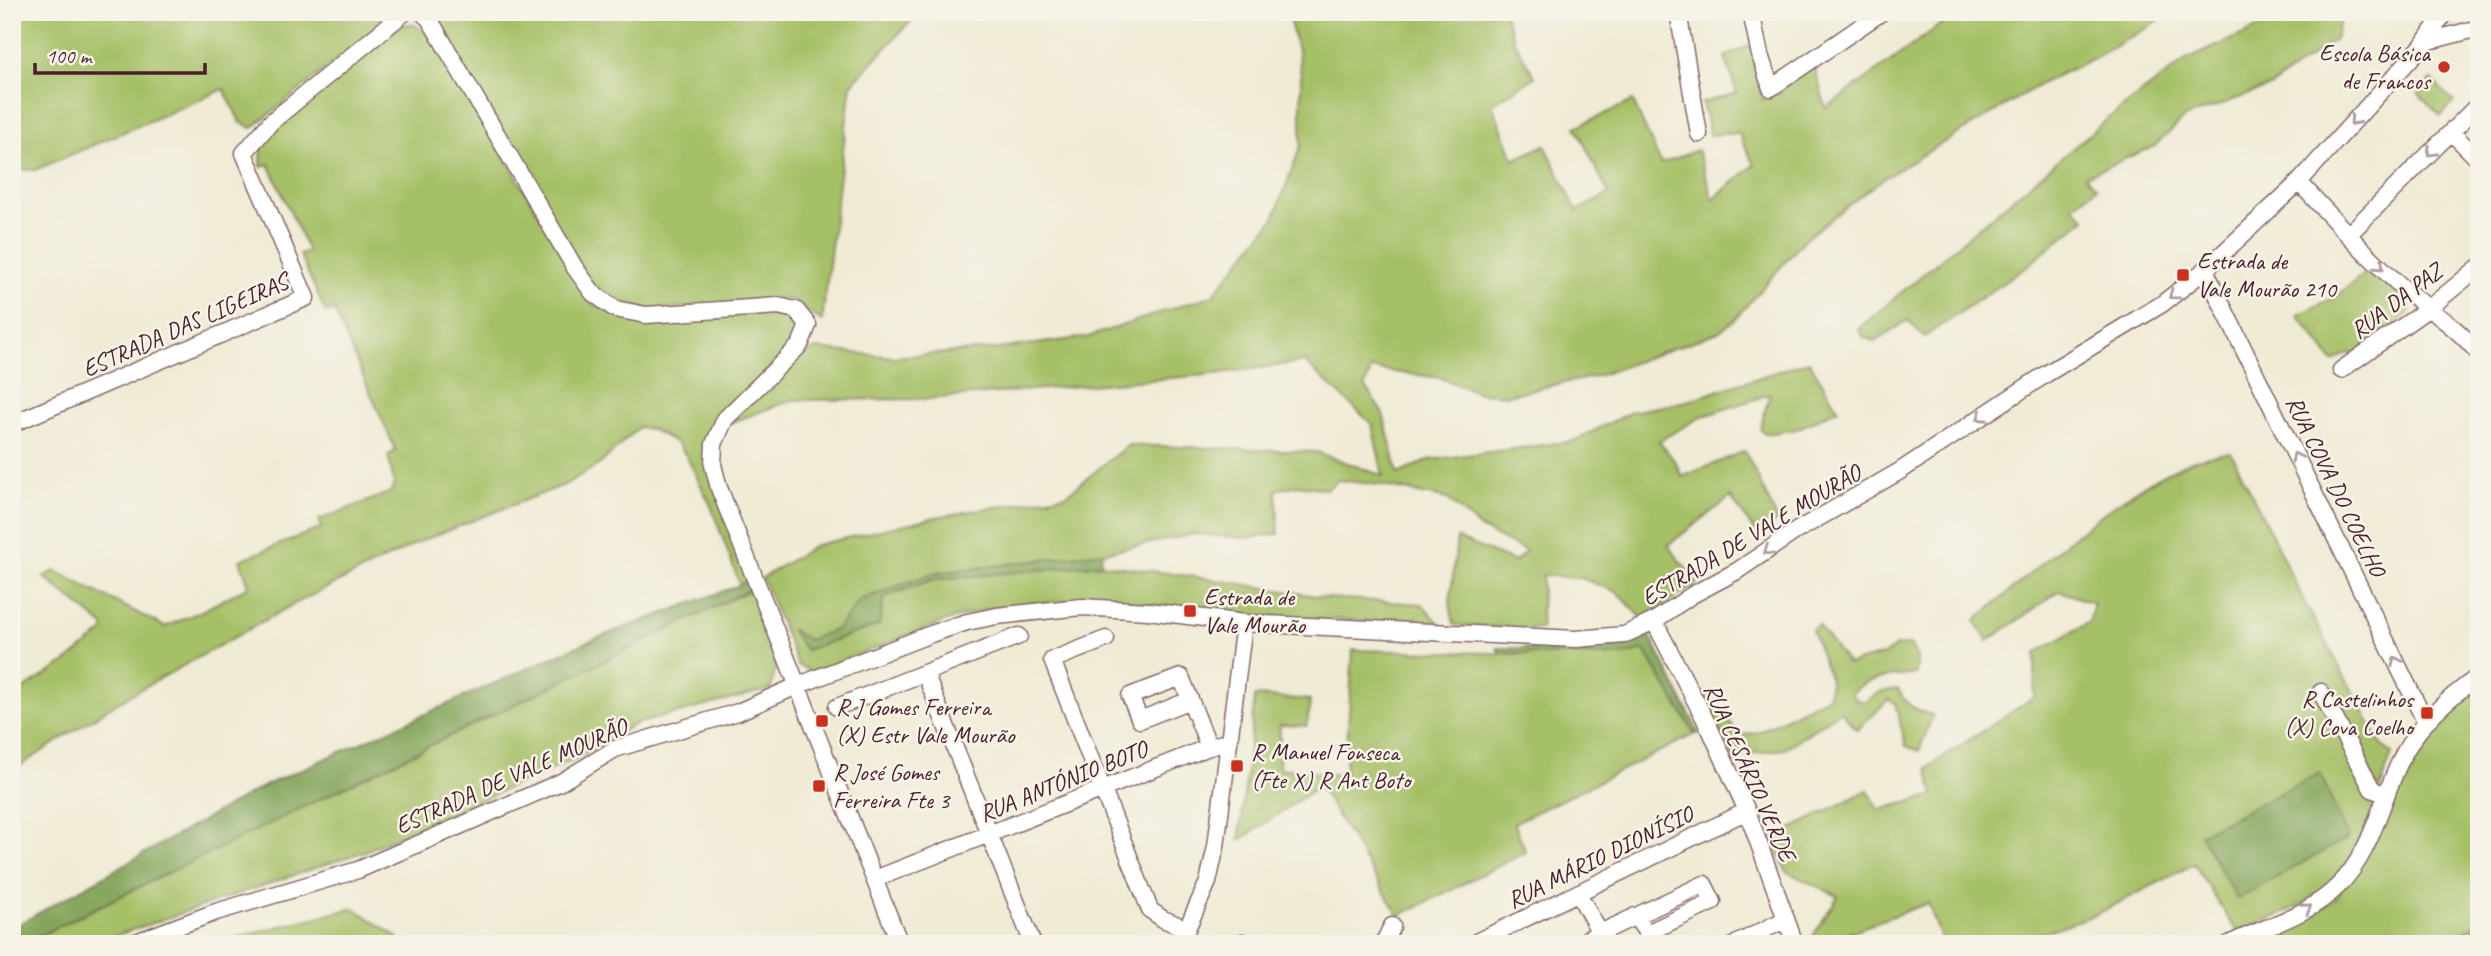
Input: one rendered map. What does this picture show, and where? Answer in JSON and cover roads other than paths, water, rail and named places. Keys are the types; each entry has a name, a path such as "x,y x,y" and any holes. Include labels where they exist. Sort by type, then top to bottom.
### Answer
{"street":[{"name":"ESTRADA DAS LIGEIRAS","path":"12,424 306,298 244,153 271,122 405,12"},
{"path":"422,12 430,20 575,268 593,293 615,309 646,315 778,306 796,310 808,325 800,345 725,419 714,444 713,465 719,488 900,944"},
{"path":"1678,12 1699,134"},
{"path":"1751,12 1760,55 1771,88 1882,12"},
{"name":"ESTRADA DE VALE MOURÃO","path":"131,944 158,939 216,912 358,870 561,782 615,749 738,712 799,685 967,622 1025,611 1081,607 1148,611 1244,623 1594,639 1624,635 1654,621 1796,531 1900,471 2046,374 2142,317 2205,270 2298,182 2425,42 2445,12"},
{"path":"2425,42 2479,28"},
{"path":"2348,235 2479,104"},
{"path":"2451,132 2479,160"},
{"path":"2298,182 2377,265 2442,317 2479,354"},
{"name":"RUA DA PAZ","path":"2341,370 2429,308 2479,267"},
{"name":"RUA COVA DO COELHO","path":"2205,270 2426,723"},
{"name":"RUA CESÁRIO VERDE","path":"1654,621 1710,729 1747,811 1795,944"},
{"path":"1105,639 1052,660 1150,910 1184,936 1208,883 1216,846 1244,623"},
{"path":"837,707 1019,636"},
{"path":"925,673 1033,944"},
{"path":"2229,944 2308,909 2337,887 2365,850 2407,748 2426,723 2479,676"},
{"path":"2321,692 2372,789 2386,794"},
{"path":"1190,700 1209,747"},
{"name":"RUA ANTÓNIO BOTO","path":"875,879 1229,741"},
{"name":"RUA MÁRIO DIONÍSIO","path":"1472,944 1747,811"},
{"path":"1578,892 1600,933"},
{"path":"1578,944 1635,916"},
{"path":"1736,944 1786,919"},
{"path":"1383,944 1392,926"}],"place":[{"name":"Escola Básica de Francos","path":"2444,67"},
{"name":"Estrada de Vale Mourão 210","path":"2183,275"},
{"name":"Estrada de Vale Mourão","path":"1190,611"},
{"name":"R Castelinhos (X) Cova Coelho","path":"2427,713"},
{"name":"R J Gomes Ferreira (X) Estr Vale Mourão","path":"822,721"},
{"name":"R Manuel Fonseca (Fte X) R Ant Boto","path":"1237,766"},
{"name":"R José Gomes Ferreira Fte 3","path":"819,786"}]}
